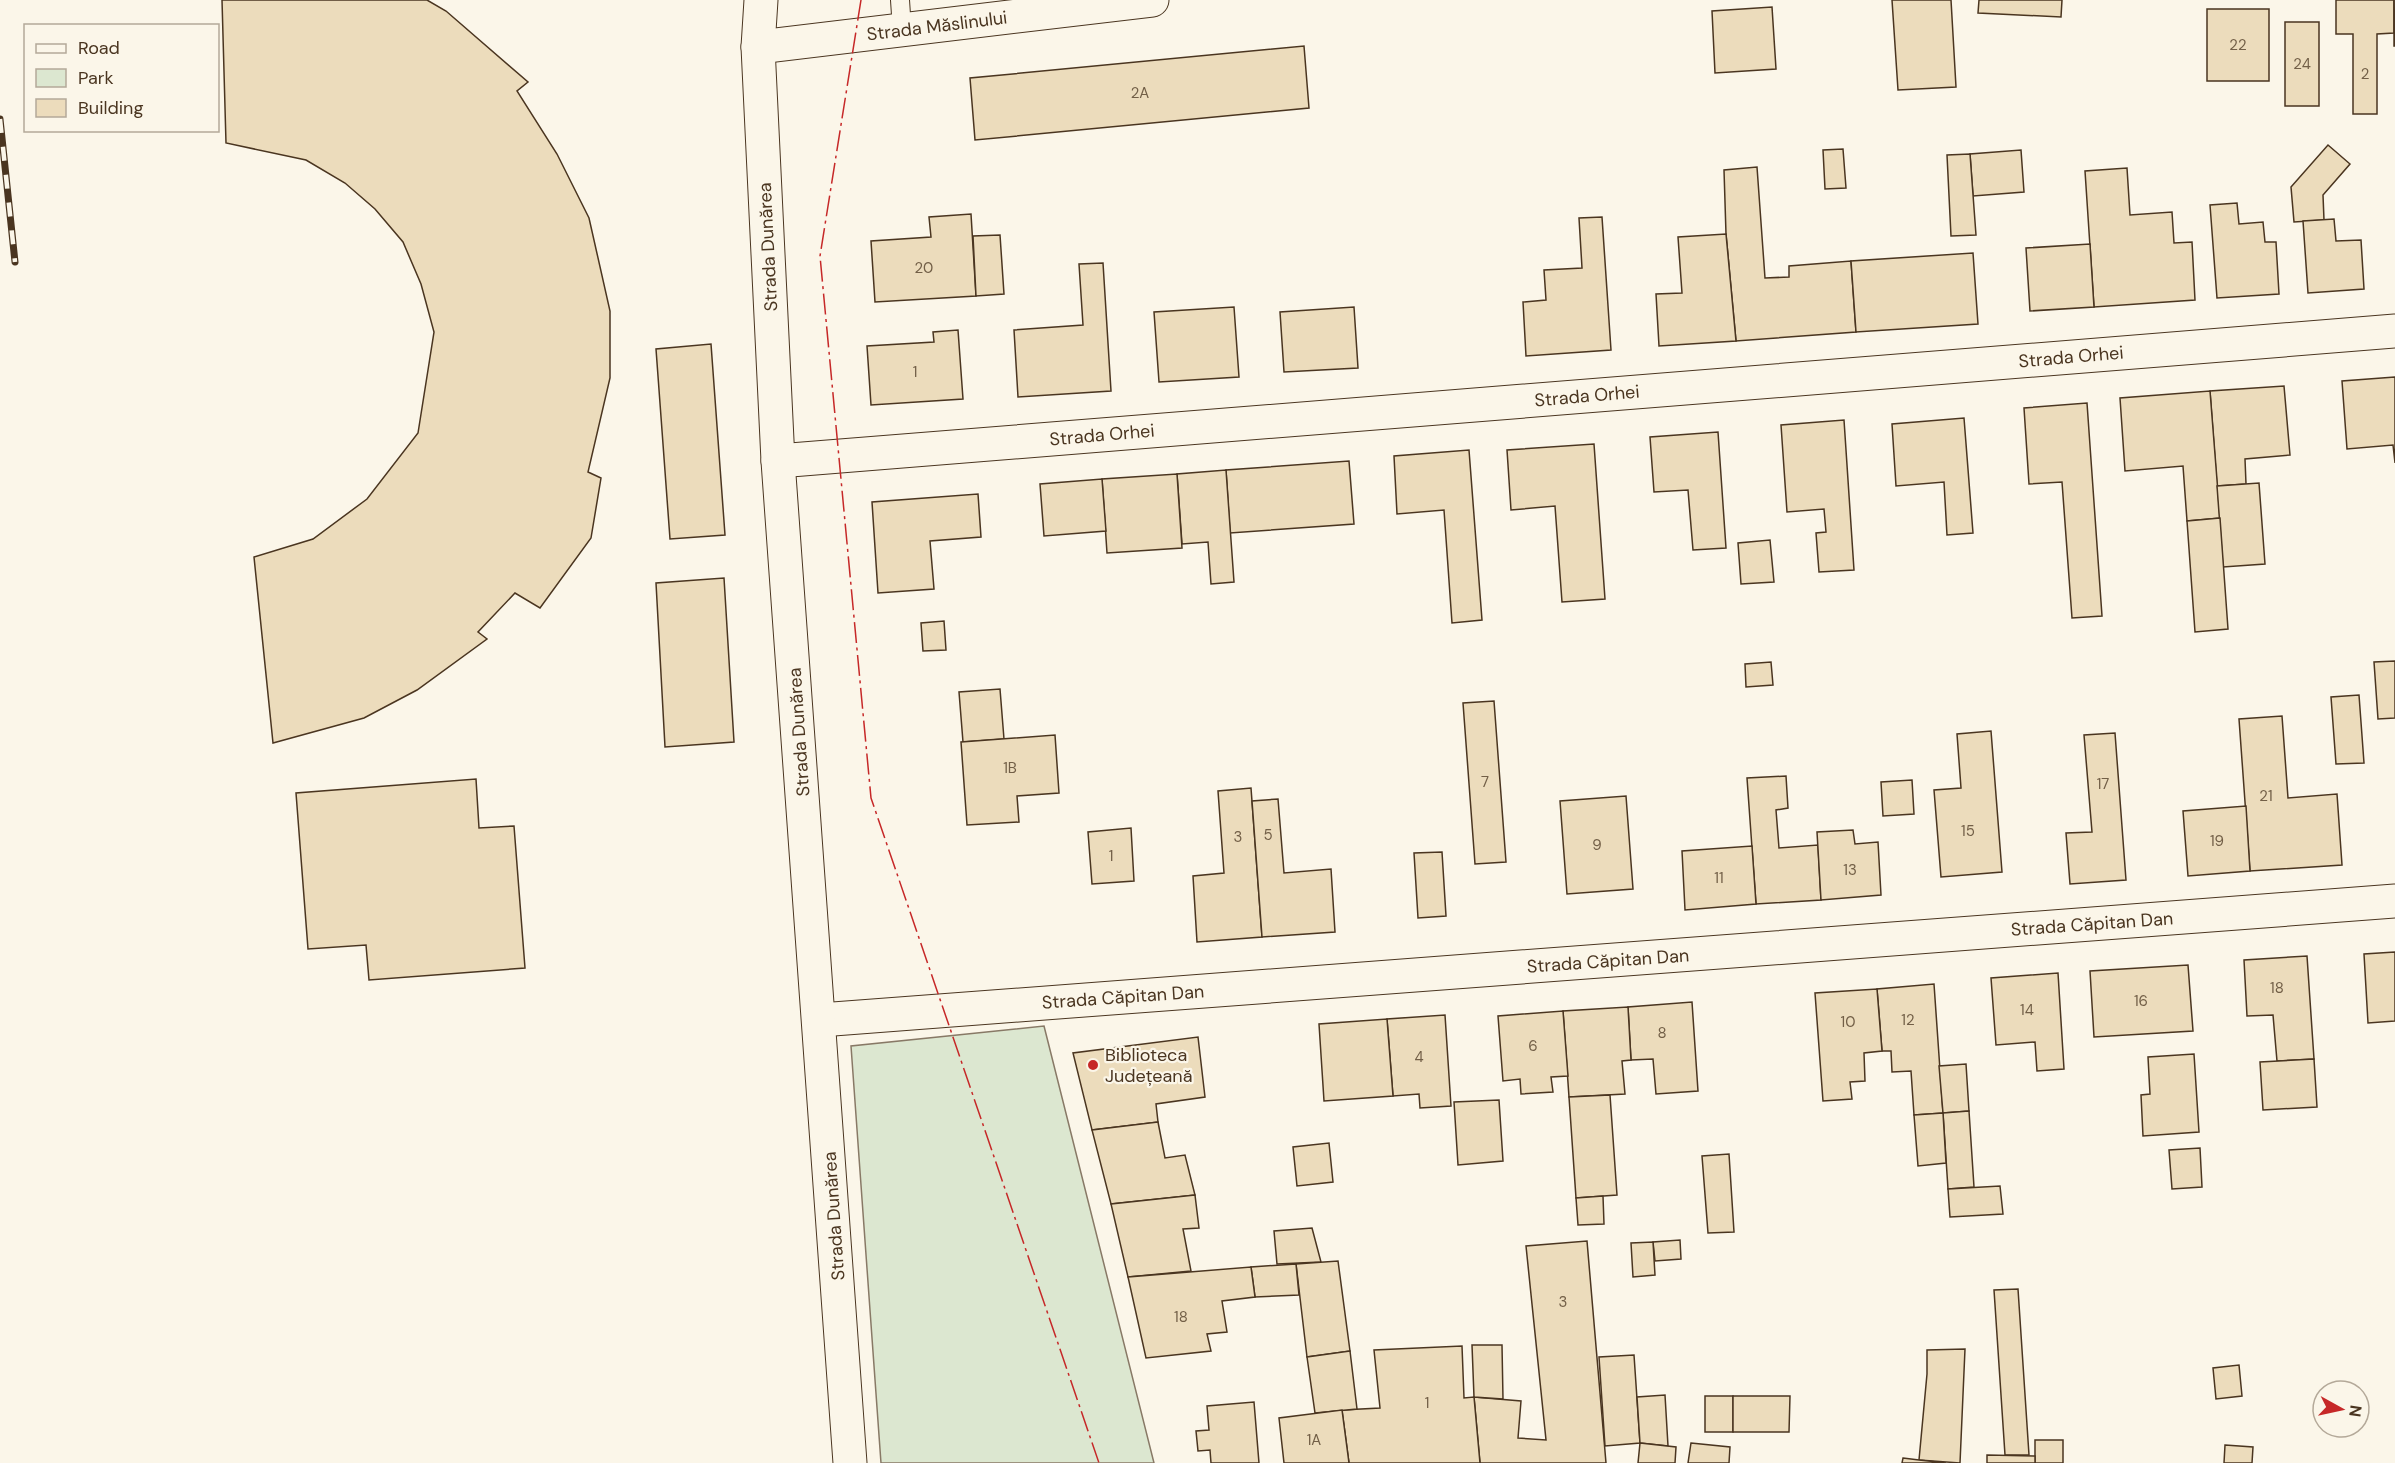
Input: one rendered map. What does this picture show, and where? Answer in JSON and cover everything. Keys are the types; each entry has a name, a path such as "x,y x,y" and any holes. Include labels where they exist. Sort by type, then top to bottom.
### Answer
{"street":[{"name":"Strada Dunărea","path":"761,0 758,47 778,461 820,1020 850,1463"},
{"name":"Strada Măslinului","path":"758,47 901,15 1152,0"},
{"name":"Strada Orhei","path":"778,461 2395,331"},
{"name":"Strada Căpitan Dan","path":"820,1020 2395,901"}],"green space":[{"path":"1044,1026 1154,1463 881,1463 851,1046"}],"building":[{"path":"222,0 427,0 446,11 528,82 517,91 557,154 589,218 610,311 610,378 588,472 601,478 591,538 540,608 515,593 478,632 487,639 417,690 364,718 273,743 254,557 313,539 367,499 418,433 434,332 421,284 403,242 375,209 345,183 306,160 226,143"},
{"path":"1892,0 1951,0 1956,87 1898,90"},
{"path":"1979,0 2062,0 2061,17 1978,13"},
{"path":"2336,0 2394,0 2394,33 2377,34 2377,114 2353,114 2353,34 2336,34"},
{"path":"2394,0 2395,46 2394,46"},
{"path":"1772,7 1776,69 1715,73 1712,11"},
{"path":"2207,9 2269,9 2269,81 2207,81"},
{"path":"2285,22 2319,22 2319,106 2285,106"},
{"path":"1304,46 1309,108 975,140 970,78"},
{"path":"2328,145 2350,164 2323,195 2324,220 2294,222 2291,187"},
{"path":"1843,149 1846,188 1825,189 1823,150"},
{"path":"2021,150 2024,192 1973,196 1970,154"},
{"path":"1970,154 1976,235 1951,236 1947,155"},
{"path":"1757,167 1765,278 1789,277 1789,266 1851,261 1856,332 1736,341 1726,234 1724,170"},
{"path":"2127,168 2130,215 2172,212 2174,243 2192,242 2195,300 2094,307 2085,171"},
{"path":"2237,203 2239,224 2263,222 2265,242 2276,242 2279,294 2217,298 2210,205"},
{"path":"971,214 976,296 875,302 871,241 931,237 929,217"},
{"path":"1602,217 1611,350 1526,356 1523,302 1546,300 1544,270 1582,268 1579,218"},
{"path":"2334,219 2336,241 2361,240 2364,289 2308,293 2303,221"},
{"path":"1726,234 1736,341 1659,346 1656,294 1682,293 1678,237"},
{"path":"1000,235 1004,294 976,296 973,236"},
{"path":"2090,244 2094,307 2030,311 2026,248"},
{"path":"1973,253 1978,324 1856,332 1851,261"},
{"path":"1103,263 1111,391 1018,397 1014,330 1083,325 1079,264"},
{"path":"1234,307 1239,377 1159,382 1154,312"},
{"path":"1354,307 1358,368 1284,372 1280,312"},
{"path":"958,330 963,399 871,405 867,346 934,342 933,332"},
{"path":"711,344 725,535 670,539 656,349"},
{"path":"2395,377 2395,463 2393,445 2347,449 2342,381"},
{"path":"2284,386 2290,455 2245,459 2246,484 2217,486 2210,391"},
{"path":"2210,391 2220,518 2187,521 2183,466 2125,471 2120,398"},
{"path":"2087,403 2102,616 2072,618 2062,482 2029,484 2024,408"},
{"path":"1964,418 1973,533 1947,535 1944,482 1896,486 1892,424"},
{"path":"1844,420 1854,570 1819,572 1816,533 1826,532 1824,509 1787,512 1781,425"},
{"path":"1718,432 1726,548 1693,550 1688,490 1654,492 1650,437"},
{"path":"1594,444 1605,599 1562,602 1555,506 1511,510 1507,450"},
{"path":"1469,450 1482,620 1452,623 1444,510 1397,514 1394,456"},
{"path":"1349,461 1354,524 1230,533 1226,470"},
{"path":"1226,470 1234,582 1211,584 1208,542 1182,544 1177,474"},
{"path":"1177,474 1182,548 1107,553 1102,479"},
{"path":"1102,479 1106,531 1044,536 1040,484"},
{"path":"2259,483 2265,564 2223,567 2217,486"},
{"path":"978,494 981,537 930,541 934,589 878,593 872,502"},
{"path":"2220,518 2228,629 2195,632 2187,521"},
{"path":"1770,540 1774,582 1741,584 1738,543"},
{"path":"724,578 734,742 665,747 656,583"},
{"path":"944,621 946,650 923,651 921,623"},
{"path":"2395,661 2395,718 2378,719 2374,662"},
{"path":"1771,662 1773,685 1746,687 1745,664"},
{"path":"1000,689 1004,739 963,742 959,692"},
{"path":"2359,695 2364,763 2336,764 2331,697"},
{"path":"1494,701 1506,862 1475,864 1463,703"},
{"path":"2282,716 2288,798 2337,794 2342,865 2250,871 2239,719"},
{"path":"1991,731 2002,872 1941,877 1934,790 1961,788 1957,734"},
{"path":"2115,733 2126,880 2070,884 2066,833 2092,832 2084,735"},
{"path":"1055,735 1059,793 1017,796 1019,822 967,825 961,742"},
{"path":"1786,776 1788,808 1776,810 1779,848 1818,845 1821,900 1756,904 1747,778"},
{"path":"476,779 479,828 514,826 525,968 369,980 366,945 308,949 296,793"},
{"path":"1912,780 1914,814 1883,816 1881,782"},
{"path":"1251,788 1262,937 1197,942 1193,876 1224,873 1218,791"},
{"path":"1626,796 1633,889 1567,894 1560,801"},
{"path":"1278,799 1284,873 1331,869 1335,932 1262,937 1252,801"},
{"path":"2246,806 2250,871 2188,876 2183,811"},
{"path":"1131,828 1134,881 1092,884 1088,832"},
{"path":"1853,830 1855,844 1878,842 1881,895 1821,900 1817,832"},
{"path":"1752,846 1756,904 1685,910 1682,851"},
{"path":"1442,852 1446,916 1418,918 1414,853"},
{"path":"2395,952 2395,1021 2368,1023 2364,954"},
{"path":"2307,956 2314,1059 2277,1061 2273,1015 2247,1016 2244,960"},
{"path":"2188,965 2193,1031 2094,1037 2090,971"},
{"path":"2058,973 2064,1069 2037,1071 2035,1042 1996,1045 1991,978"},
{"path":"1934,984 1943,1113 1914,1115 1911,1071 1892,1072 1891,1051 1882,1051 1877,989"},
{"path":"1877,989 1882,1051 1864,1053 1865,1081 1850,1082 1852,1099 1823,1101 1815,993"},
{"path":"1692,1002 1698,1091 1656,1094 1653,1059 1631,1060 1628,1007"},
{"path":"1628,1007 1631,1060 1622,1061 1625,1094 1569,1097 1563,1011"},
{"path":"1563,1011 1568,1076 1551,1077 1553,1092 1521,1094 1520,1079 1503,1081 1498,1016"},
{"path":"1445,1015 1451,1106 1420,1108 1419,1094 1393,1096 1387,1019"},
{"path":"1387,1019 1393,1096 1324,1101 1319,1024"},
{"path":"1198,1037 1205,1097 1156,1104 1158,1122 1092,1130 1073,1053"},
{"path":"2194,1054 2199,1132 2143,1136 2141,1095 2150,1094 2148,1057"},
{"path":"2314,1059 2317,1107 2263,1110 2260,1062"},
{"path":"1966,1064 1969,1111 1943,1113 1939,1066"},
{"path":"1610,1095 1617,1195 1576,1198 1569,1097"},
{"path":"1499,1100 1503,1161 1458,1165 1454,1102"},
{"path":"1969,1111 1974,1187 1948,1189 1943,1113"},
{"path":"1943,1113 1946,1163 1918,1166 1914,1115"},
{"path":"1158,1122 1165,1158 1185,1155 1195,1195 1111,1204 1092,1130"},
{"path":"1329,1143 1333,1182 1297,1186 1293,1147"},
{"path":"2200,1148 2202,1187 2172,1189 2169,1150"},
{"path":"1729,1154 1734,1232 1708,1233 1702,1156"},
{"path":"2000,1186 2003,1214 1950,1217 1948,1189"},
{"path":"1195,1195 1199,1228 1183,1229 1191,1271 1128,1277 1111,1204"},
{"path":"1603,1196 1604,1224 1578,1225 1576,1198"},
{"path":"1312,1228 1321,1262 1277,1264 1274,1231"},
{"path":"1680,1240 1681,1259 1655,1261 1653,1242"},
{"path":"1587,1241 1606,1463 1480,1463 1474,1397 1521,1401 1518,1438 1546,1440 1526,1246"},
{"path":"1653,1242 1655,1275 1633,1277 1631,1243"},
{"path":"1338,1261 1350,1351 1307,1357 1296,1264"},
{"path":"1296,1264 1299,1295 1255,1297 1251,1267"},
{"path":"1251,1267 1255,1297 1222,1301 1227,1332 1207,1334 1211,1351 1146,1358 1128,1277"},
{"path":"2018,1289 2029,1455 2005,1455 1994,1290"},
{"path":"1472,1345 1502,1345 1503,1399 1474,1397"},
{"path":"1462,1346 1464,1398 1474,1397 1480,1463 1349,1463 1342,1410 1380,1408 1374,1350"},
{"path":"1965,1349 1960,1463 1919,1460 1927,1350"},
{"path":"1350,1351 1357,1409 1315,1413 1307,1357"},
{"path":"1634,1355 1640,1443 1605,1446 1599,1357"},
{"path":"2239,1365 2242,1396 2216,1399 2213,1368"},
{"path":"1665,1395 1668,1446 1640,1443 1637,1397"},
{"path":"1705,1396 1733,1396 1733,1432 1705,1432"},
{"path":"1733,1396 1790,1396 1789,1432 1733,1432"},
{"path":"1254,1402 1259,1463 1211,1463 1210,1450 1198,1451 1196,1431 1209,1430 1207,1406"},
{"path":"1342,1410 1349,1463 1284,1463 1279,1418"},
{"path":"2035,1440 2063,1440 2063,1463 2035,1463"},
{"path":"1640,1443 1676,1447 1675,1463 1638,1463"},
{"path":"1691,1443 1730,1447 1729,1463 1688,1463"},
{"path":"2225,1445 2253,1447 2252,1463 2224,1463"},
{"path":"1987,1455 2035,1456 2035,1463 1987,1463"},
{"path":"1903,1458 1919,1460 1946,1463 1902,1463"}],"railway":[{"path":"0,119 15,262"}],"power":[{"path":"861,0 820,256 871,798 1099,1463"}],"place":[{"name":"Biblioteca Județeană","path":"1093,1065"}]}
